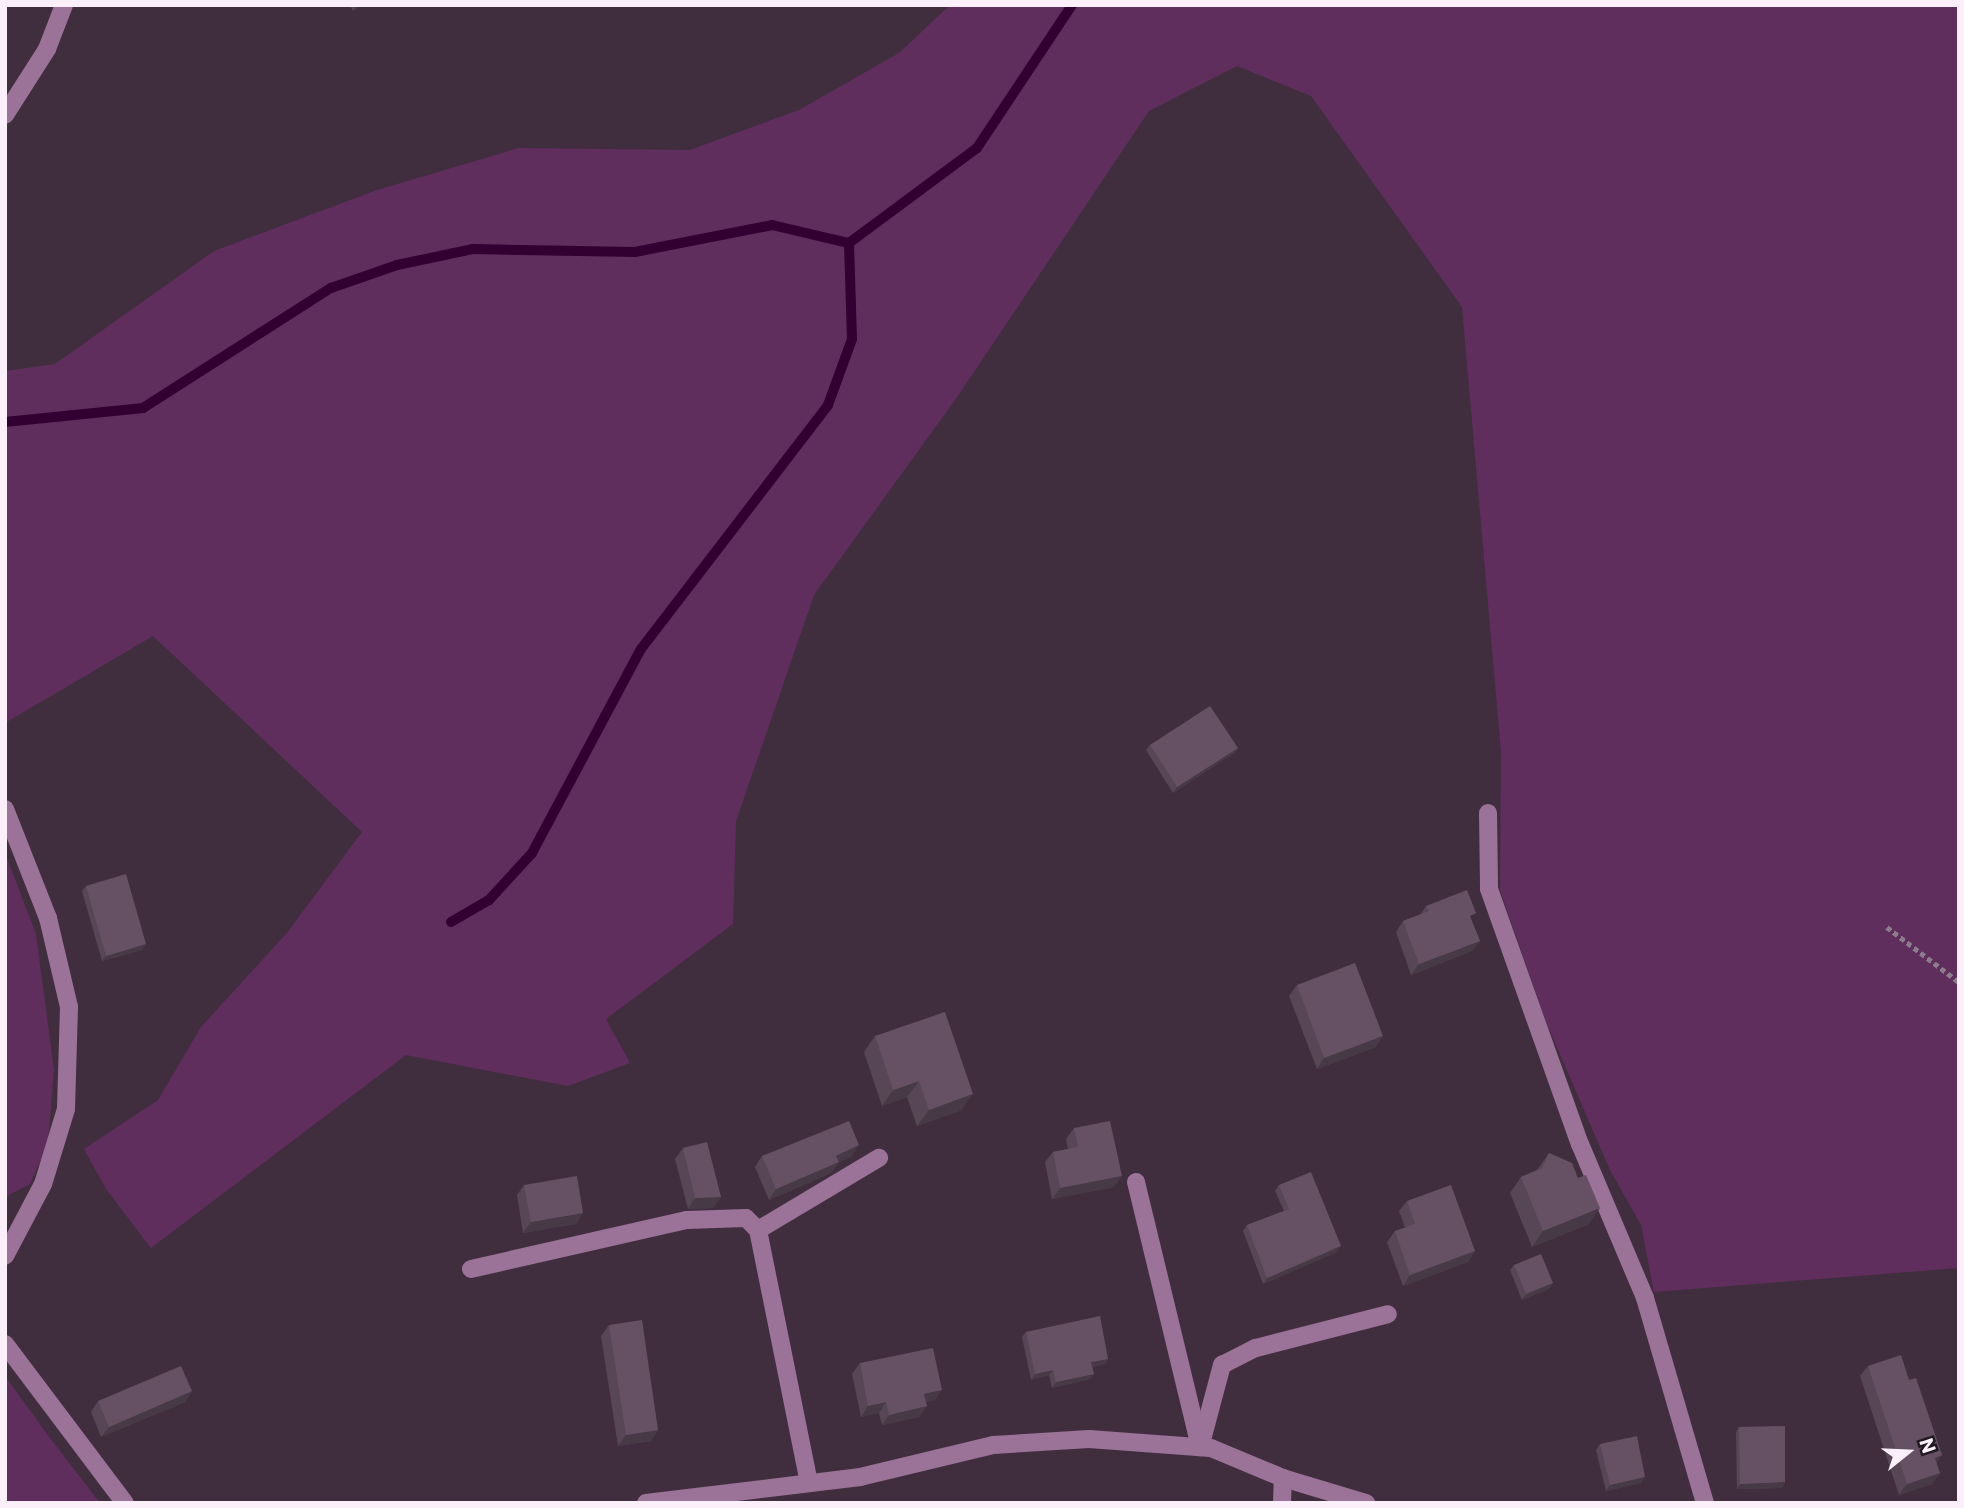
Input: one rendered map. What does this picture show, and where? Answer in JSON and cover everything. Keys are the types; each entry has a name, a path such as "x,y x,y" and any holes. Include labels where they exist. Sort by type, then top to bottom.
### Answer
{"street":[{"path":"5,115 47,49 64,5"},
{"path":"5,809 48,918 69,1007 66,1110 43,1184 5,1256"},
{"path":"1488,813 1489,889 1580,1144 1644,1298 1705,1503"},
{"path":"758,1230 879,1158"},
{"path":"1136,1182 1200,1447"},
{"path":"471,1269 687,1220 746,1218 758,1230 809,1483"},
{"path":"1200,1447 1210,1395 1222,1365 1256,1348 1388,1314"},
{"path":"5,1344 125,1503"},
{"path":"646,1503 860,1477 993,1445 1089,1439 1200,1447 1283,1478 1366,1503"},
{"path":"1282,1503 1283,1478"}],"path":[{"path":"1887,927 1959,982"}],"shaded area":[{"path":"950,5 1959,5 1959,1268 1654,1292 1641,1225 1610,1170 1546,1022 1500,890 1501,752 1462,307 1311,96 1237,66 1149,111 960,393 814,595 736,821 733,924 606,1019 630,1063 568,1086 406,1055 151,1248 106,1189 84,1149 158,1100 201,1027 286,934 362,832 153,636 5,723 5,371 55,364 214,251 377,190 519,148 690,150 799,110 899,53"},
{"path":"5,853 36,934 54,1070 48,1143 30,1184 5,1197"},
{"path":"5,1376 50,1438 100,1503 5,1503"}],"building":[{"path":"1210,706 1238,748 1177,787 1150,745"},
{"path":"126,874 146,944 106,956 86,886"},
{"path":"1467,890 1476,913 1470,916 1480,941 1419,964 1403,921 1429,911 1426,906"},
{"path":"1355,963 1383,1036 1324,1058 1297,985"},
{"path":"945,1012 973,1094 929,1110 919,1081 893,1090 875,1036"},
{"path":"849,1121 859,1145 836,1156 839,1162 776,1189 762,1156"},
{"path":"1110,1121 1122,1176 1060,1188 1053,1152 1078,1147 1074,1128"},
{"path":"707,1142 721,1197 695,1198 683,1148"},
{"path":"1549,1153 1572,1163 1578,1178 1586,1175 1600,1208 1543,1231 1521,1177 1542,1168"},
{"path":"1311,1172 1341,1246 1267,1278 1247,1225 1289,1209 1279,1185"},
{"path":"577,1176 583,1213 531,1222 524,1185"},
{"path":"1451,1185 1475,1251 1410,1275 1395,1231 1415,1224 1407,1201"},
{"path":"1541,1254 1553,1283 1526,1294 1514,1265"},
{"path":"1100,1316 1108,1359 1091,1362 1094,1374 1056,1382 1053,1370 1035,1374 1026,1332"},
{"path":"642,1320 658,1430 626,1435 609,1325"},
{"path":"933,1348 942,1390 924,1394 927,1406 889,1415 886,1402 868,1406 860,1363"},
{"path":"1901,1355 1909,1380 1916,1378 1942,1455 1935,1458 1940,1473 1907,1484 1868,1366"},
{"path":"181,1366 192,1391 109,1427 98,1401"},
{"path":"1785,1426 1785,1482 1740,1484 1739,1427"},
{"path":"1637,1436 1645,1477 1610,1485 1600,1444"}],"waterway":[{"path":"451,922 489,900 532,853 641,649 828,405 852,339 849,243 977,148 1072,5"},
{"path":"5,422 143,408 331,288 397,265 473,249 635,252 772,225 849,243"}]}
